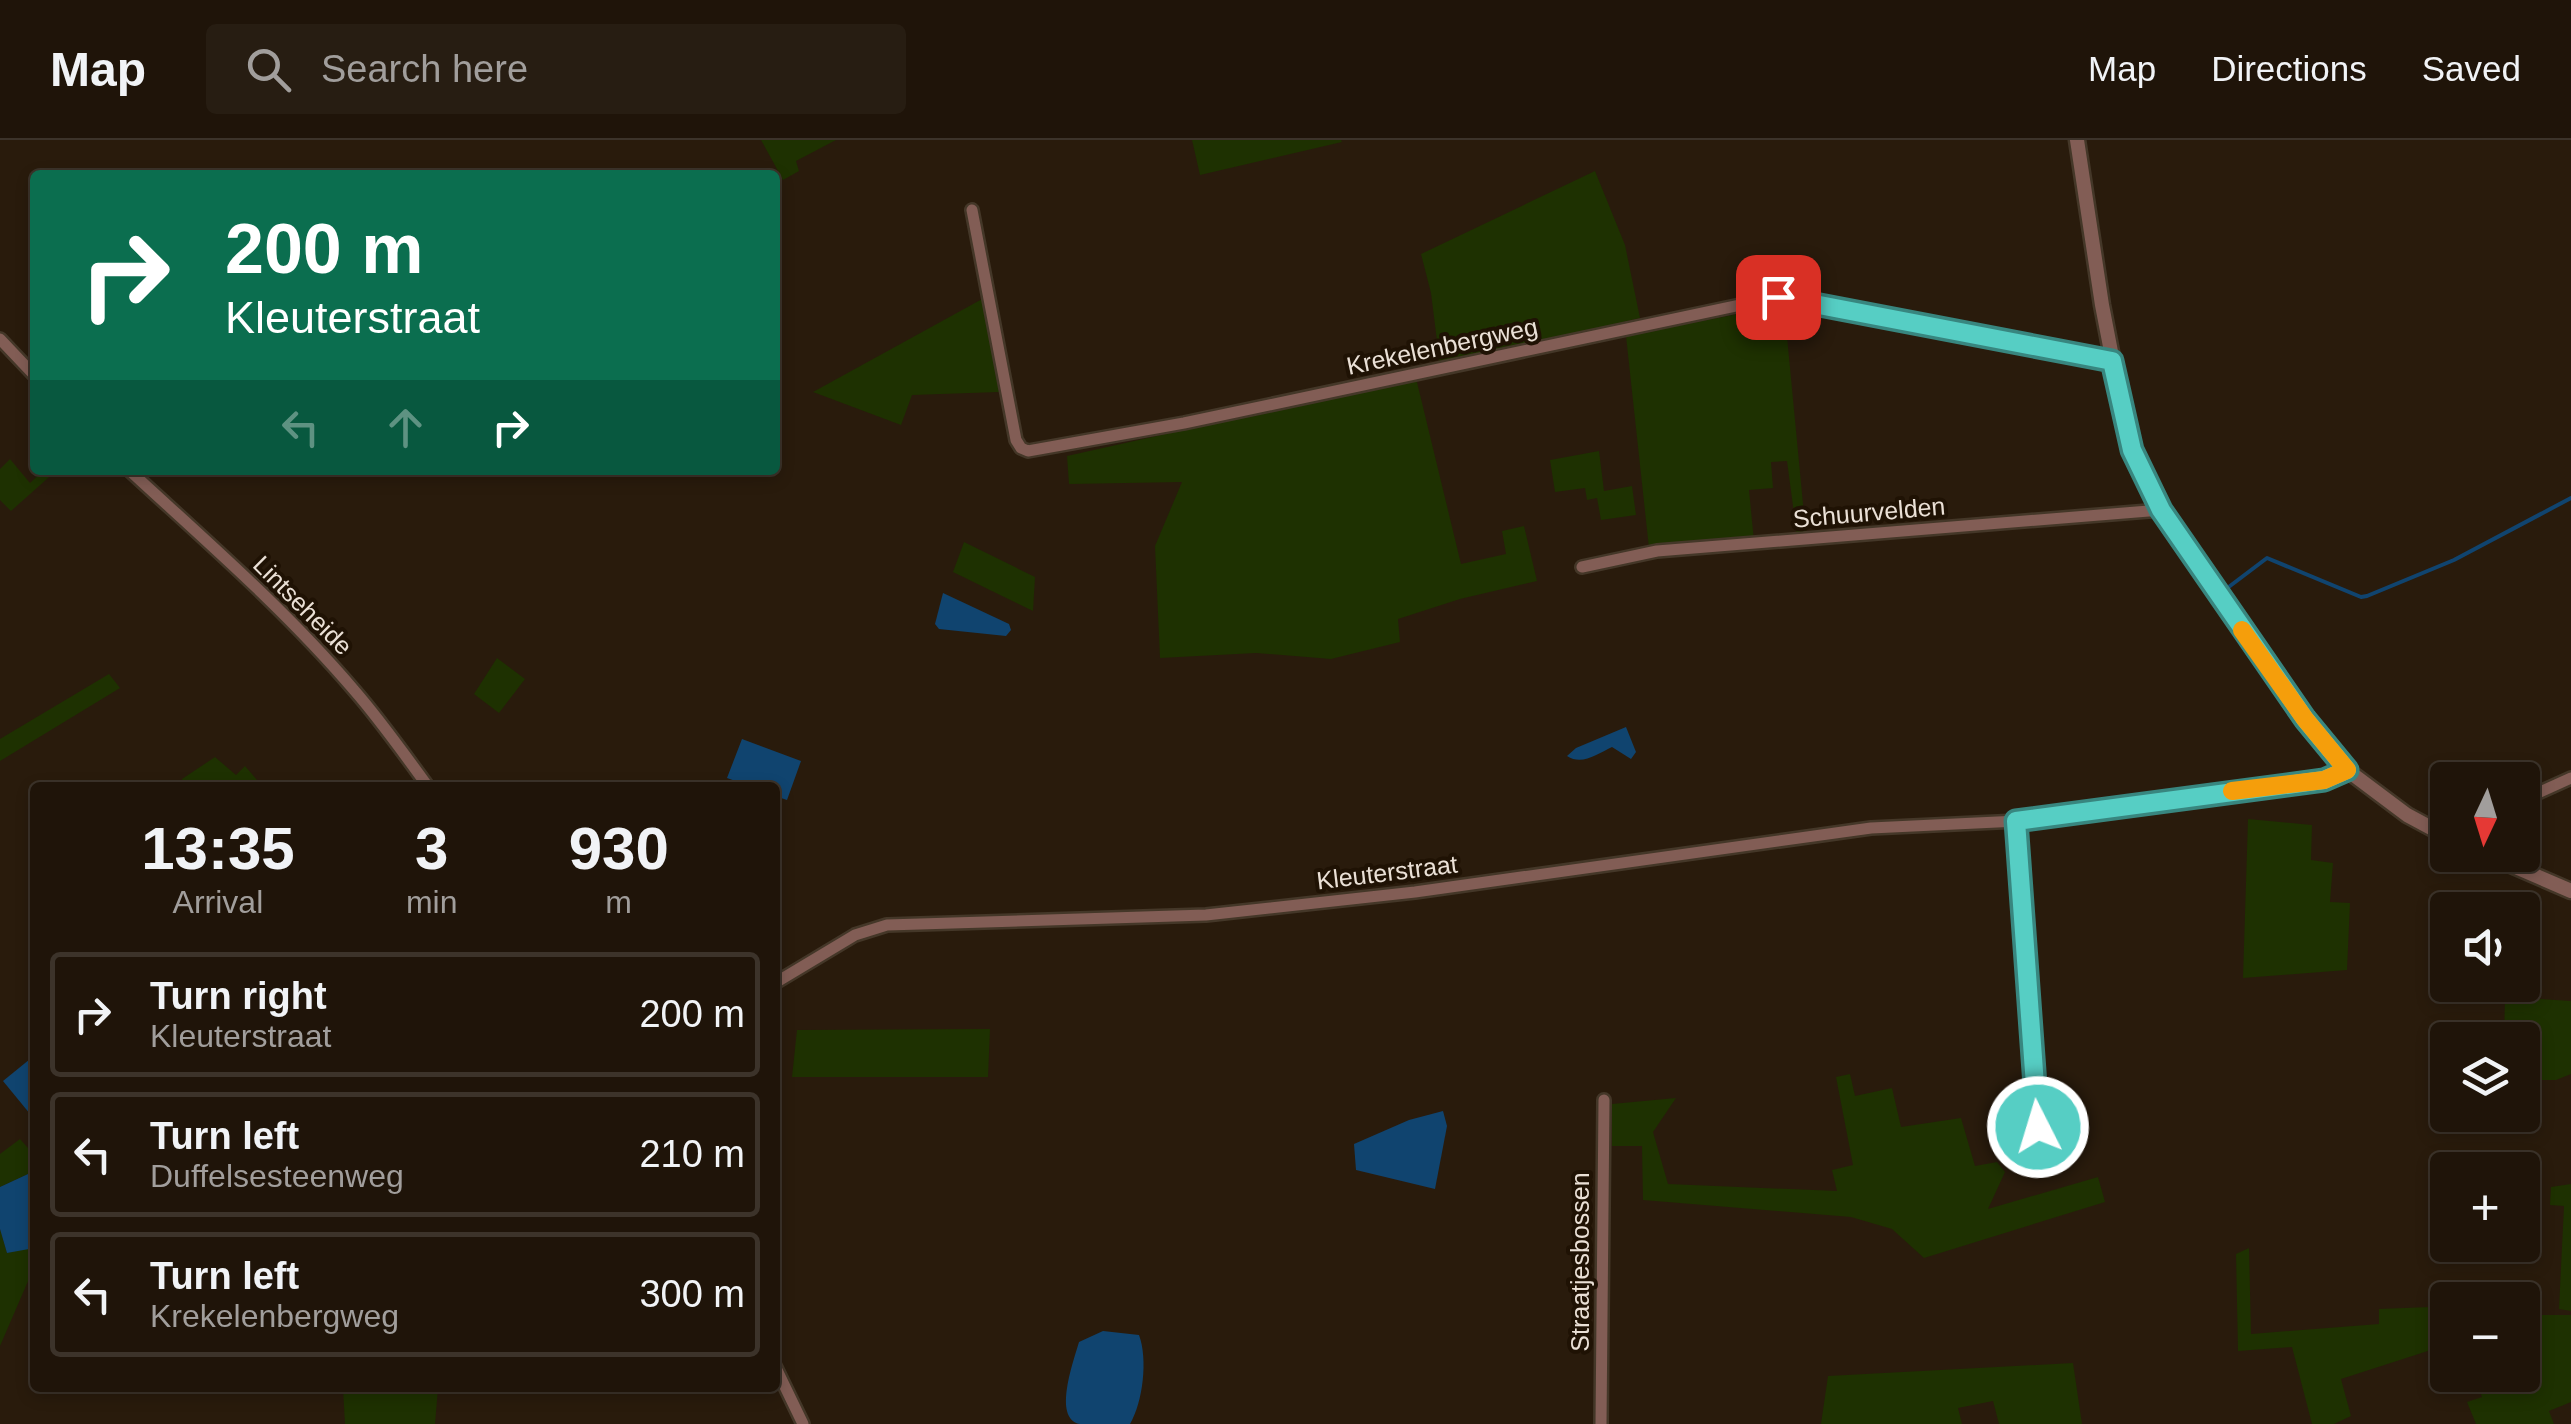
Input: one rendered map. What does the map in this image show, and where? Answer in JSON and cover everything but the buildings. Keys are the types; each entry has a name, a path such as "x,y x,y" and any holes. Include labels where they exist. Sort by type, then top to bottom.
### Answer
{"street":[{"path":"2078,140 2112,361 2132,450 2161,510 2305,719 2347,770 2406,815 2430,827"},
{"name":"Krekelenbergweg","path":"972,210 1016,440 1028,451 1184,423 1778,297 2112,361"},
{"path":"0,339 30,371"},
{"name":"Lintseheide","path":"134,475 253,584 318,651 384,727 425,782"},
{"name":"Schuurvelden","path":"1582,567 1658,550 2161,510"},
{"name":"Kleuterstraat","path":"780,979 855,935 887,925 1206,916 1416,892 1871,828 2016,821 2324,780 2347,770"},
{"path":"2540,792 2571,778"},
{"path":"2016,821 2041,1156"},
{"path":"2526,872 2571,892"},
{"name":"Straatjesbossen","path":"1601,1424 1604,1100"},
{"path":"780,1376 803,1424"}],"green space":[{"path":"761,140 836,140 796,161 799,171 783,180"},
{"path":"1192,140 1341,140 1342,142 1200,175"},
{"path":"1595,171 1625,245 1640,318 1440,365 1431,293 1421,254"},
{"path":"984,298 999,392 912,395 901,425 813,392"},
{"path":"1784,305 1806,535 1797,536 1787,461 1771,462 1773,488 1749,490 1754,541 1649,548 1626,336"},
{"path":"1416,378 1461,564 1506,554 1502,531 1524,526 1537,581 1398,619 1400,642 1331,659 1256,653 1160,658 1155,546 1182,482 1069,484 1067,456"},
{"path":"1599,451 1604,491 1632,486 1636,515 1601,520 1597,498 1587,500 1585,488 1555,492 1550,460"},
{"path":"10,459 30,483 39,475 51,475 11,511 0,500 0,469"},
{"path":"964,542 1035,577 1033,611 953,572"},
{"path":"497,658 525,679 499,713 474,694"},
{"path":"109,674 120,688 0,761 0,739"},
{"path":"215,757 236,775 245,766 259,782 183,782 182,779"},
{"path":"2248,819 2312,825 2311,860 2333,863 2330,902 2350,903 2347,970 2243,978"},
{"path":"2571,1001 2571,1074 2556,1080 2540,1080 2540,1022 2504,1022 2505,1002"},
{"path":"990,1029 988,1077 792,1077 797,1030"},
{"path":"1850,1074 1855,1096 1892,1088 1901,1127 1961,1118 1975,1166 1997,1162 2005,1172 1988,1209 2098,1177 2105,1202 1924,1258 1892,1229 1851,1217 1643,1200 1642,1146 1612,1146 1612,1104 1676,1098 1653,1132 1668,1184 1837,1191 1832,1170 1853,1165 1836,1077"},
{"path":"20,1139 30,1150 30,1175 0,1187 0,1154"},
{"path":"2571,1184 2571,1311 2559,1309 2564,1206 2550,1205 2551,1187"},
{"path":"0,1229 7,1253 30,1245 30,1277 0,1346"},
{"path":"2249,1248 2251,1334 2379,1324 2379,1309 2430,1307 2430,1350 2341,1379 2351,1416 2334,1424 2312,1424 2292,1347 2238,1351 2236,1254"},
{"path":"2540,1315 2571,1315 2571,1402 2549,1411 2554,1424 2476,1424 2467,1402 2482,1397 2480,1392 2540,1392"},
{"path":"2073,1363 2082,1424 1999,1424 1993,1401 1958,1408 1962,1424 1821,1424 1828,1376"},
{"path":"343,1392 438,1392 435,1424 345,1424"}],"water":[{"path":"943,593 1009,624 1011,630 1006,636 939,629 935,624"},
{"path":"1626,727 1636,752 1631,759 1612,747 1584,759 1567,756 1576,748"},
{"path":"742,739 801,761 787,800 780,798 780,782 738,782 727,778"},
{"path":"30,1059 30,1114 3,1081"},
{"path":"1443,1111 1447,1126 1435,1189 1356,1170 1354,1144 1409,1120"},
{"path":"30,1175 29,1249 7,1253 0,1229 0,1187"},
{"path":"1103,1331 1139,1335 1143,1380 1130,1424 1080,1424 1067,1412 1067,1388 1079,1342"}],"waterway":[{"path":"2226,589 2267,558 2361,597 2367,596 2454,560 2571,498"}],"slow traffic":[{"path":"2232,791 2324,780 2347,770 2242,630"}],"route":[{"path":"1778,297 2112,361 2132,450 2161,510 2305,719 2347,770 2324,780 2016,821 2038,1127"}]}
